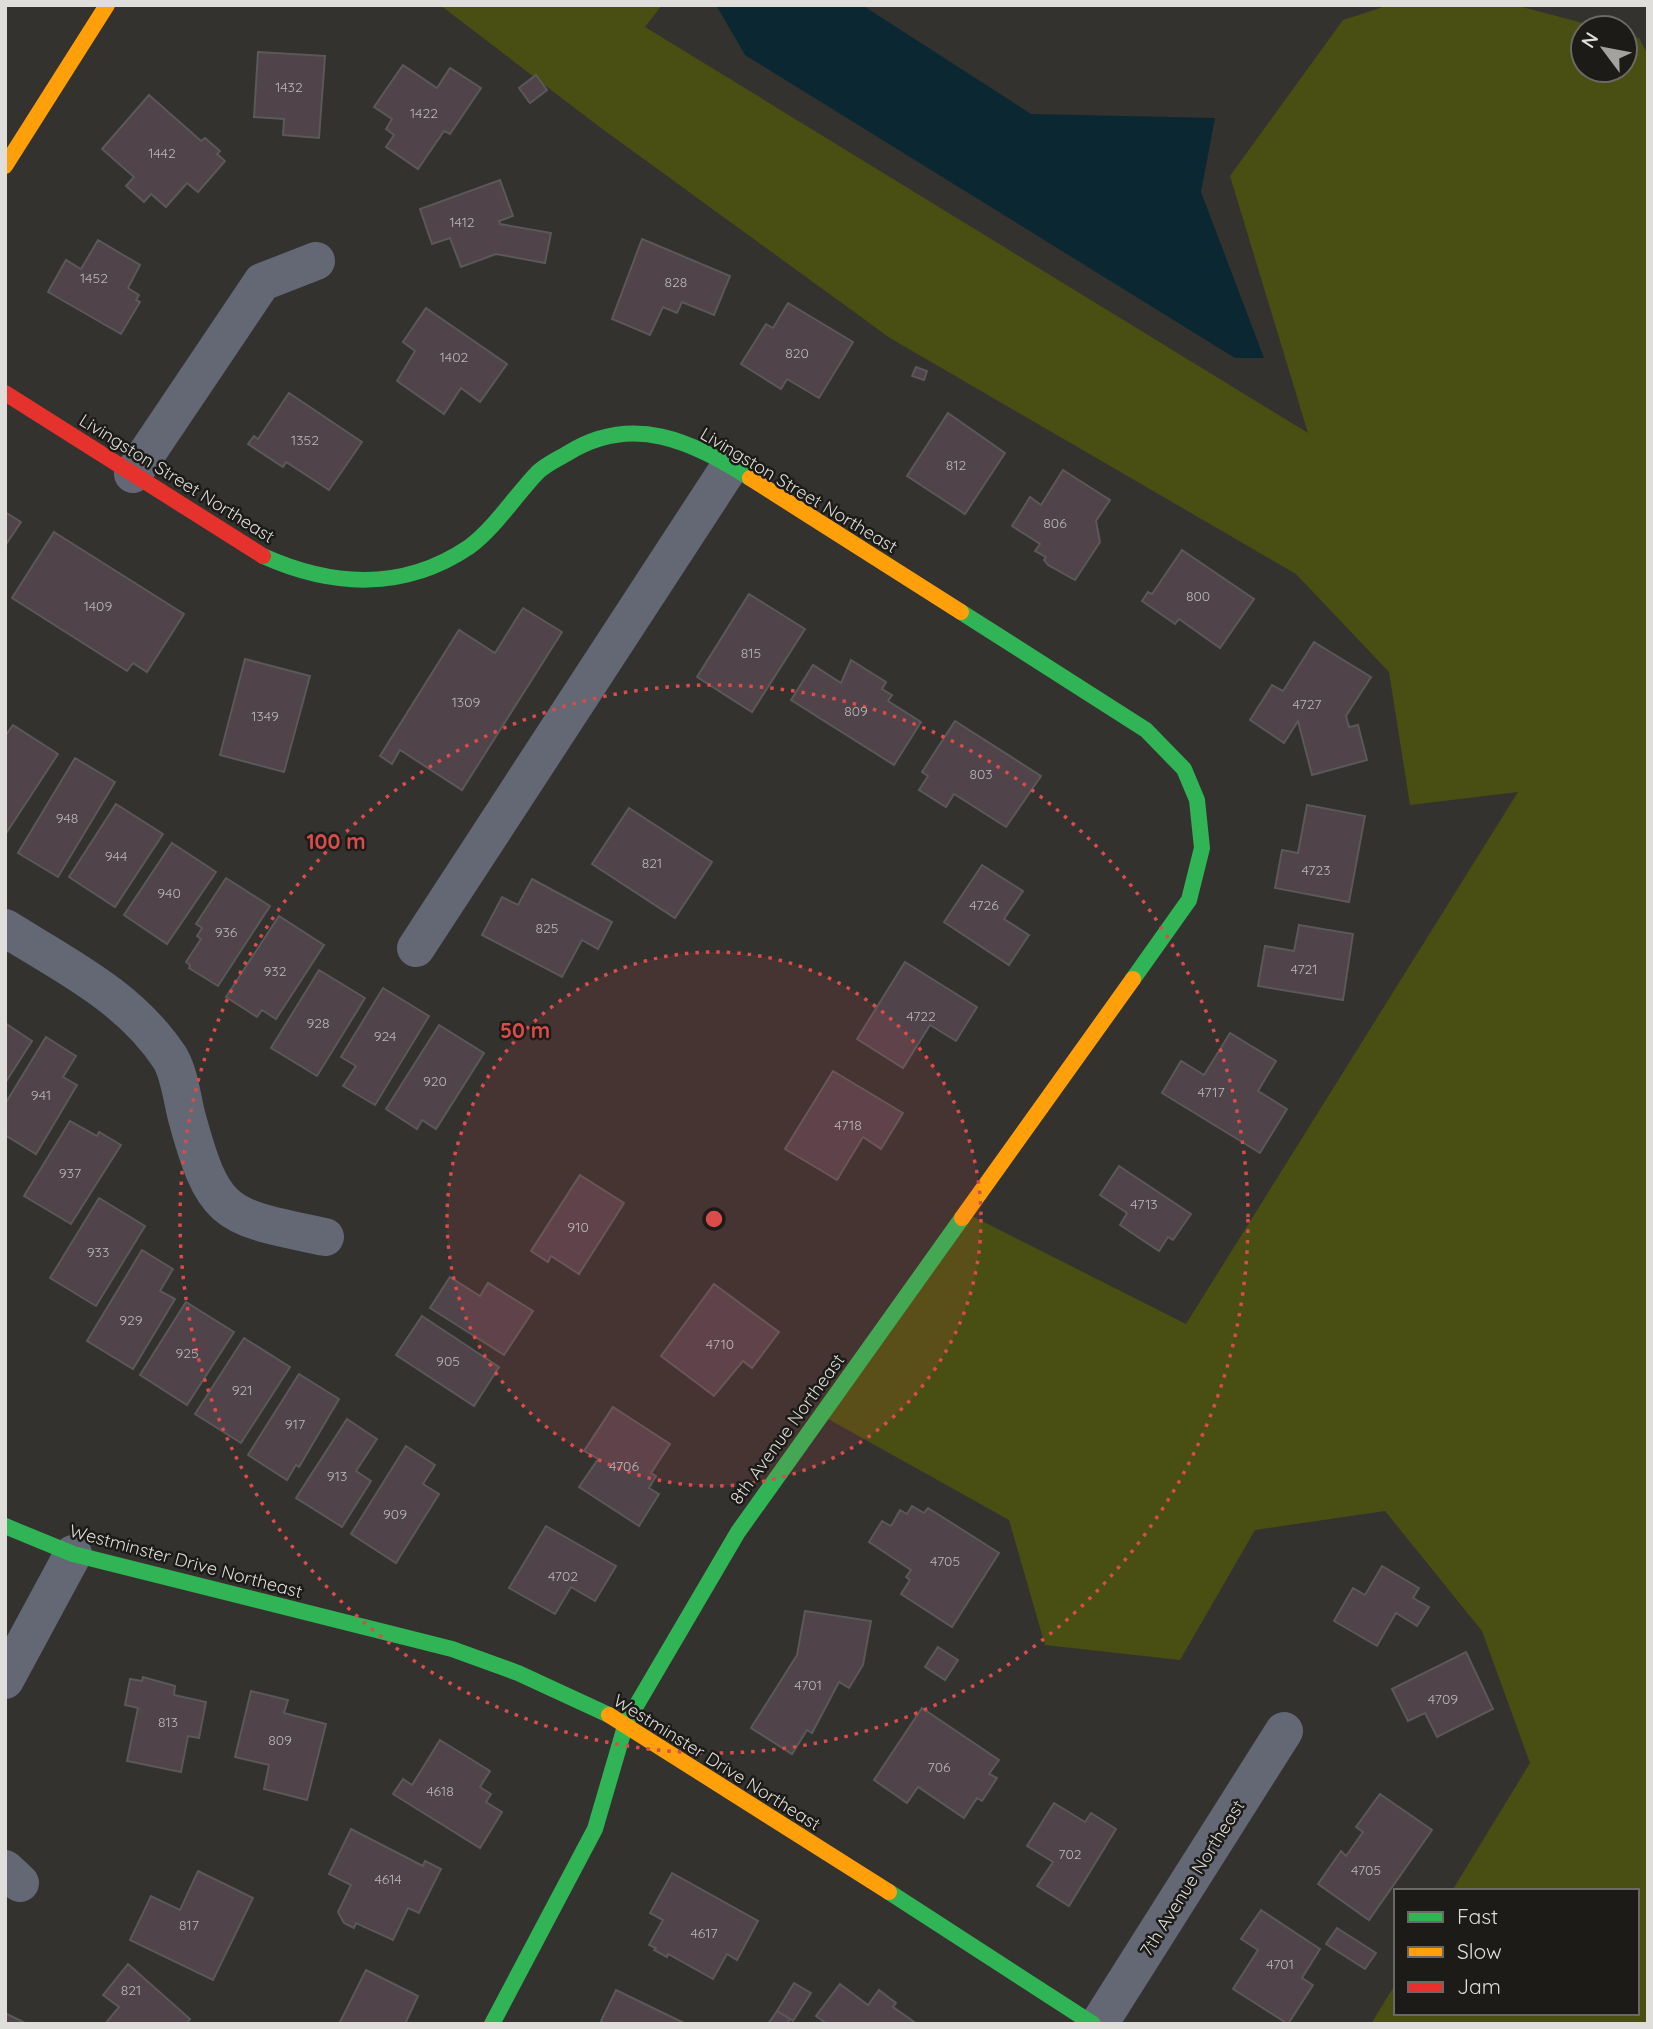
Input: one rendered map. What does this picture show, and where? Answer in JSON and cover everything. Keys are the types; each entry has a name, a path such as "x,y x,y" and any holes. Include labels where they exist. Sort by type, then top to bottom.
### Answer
{"street":[{"path":"5,166 107,5"},
{"path":"133,474 262,282 316,261"},
{"name":"Livingston Street Northeast","path":"5,393 249,550 298,572 354,581 411,576 470,546 540,470 591,439 628,433 677,439 730,466 1146,730 1184,769 1197,800 1202,848 1189,900"},
{"path":"416,948 730,466"},
{"name":"8th Avenue Northeast","path":"492,2024 595,1829 626,1723 738,1532 1189,900"},
{"path":"5,928 114,995 145,1025 172,1061 200,1164 218,1201 250,1221 325,1237"},
{"name":"Westminster Drive Northeast","path":"5,1526 73,1554 452,1649 518,1673 626,1723 1093,2024"},
{"path":"5,1680 73,1554"},
{"name":"7th Avenue Northeast","path":"1099,2024 1284,1731"}],"green space":[{"path":"440,5 662,5 645,27 1308,433 1230,176 1343,20 1389,5 1514,5 1569,19 1569,84 1639,84 1639,38 1648,55 1648,2024 1371,2024 1394,1986 1394,2015 1639,2015 1639,1889 1453,1889 1530,1763 1482,1631 1385,1511 1255,1530 1180,1660 1045,1645 1009,1520 821,1415 966,1213 1186,1324 1518,792 1410,805 1389,672 1296,574 890,338 597,125"}],"water":[{"path":"716,5 862,5 1031,114 1215,118 1201,192 1264,358 1235,358 745,55"}],"building":[{"path":"258,52 325,56 319,138 283,135 284,119 254,117"},
{"path":"403,65 437,88 450,68 481,88 450,134 444,131 418,169 386,147 394,135 386,129 392,119 374,107"},
{"path":"536,75 547,90 530,103 519,88"},
{"path":"149,95 201,141 205,138 220,151 217,154 225,161 198,192 187,183 166,207 151,194 144,202 126,186 134,177 102,149"},
{"path":"500,180 513,216 499,221 500,224 551,233 545,263 496,254 461,267 450,238 432,244 420,209"},
{"path":"642,239 730,276 714,315 682,302 677,313 663,307 650,335 612,319"},
{"path":"98,240 140,265 128,288 139,295 136,300 140,302 121,334 48,292 66,260 81,269"},
{"path":"788,303 853,342 819,398 787,379 781,389 741,364 766,324 773,328"},
{"path":"426,308 507,364 480,402 461,388 444,414 397,381 415,351 403,342"},
{"path":"916,367 927,371 924,380 912,376"},
{"path":"289,393 362,442 329,490 286,462 283,467 248,444 254,436 258,439"},
{"path":"948,413 1005,453 965,514 907,476"},
{"path":"1063,470 1110,500 1096,521 1100,542 1075,580 1048,565 1044,560 1046,557 1035,551 1040,544 1012,526 1030,497 1041,505"},
{"path":"5,512 21,522 5,546"},
{"path":"54,532 184,614 147,672 133,663 127,671 12,598"},
{"path":"1182,550 1254,599 1220,648 1179,619 1175,624 1142,601 1148,592 1152,594"},
{"path":"749,594 805,629 752,712 697,677"},
{"path":"523,608 562,632 462,790 400,750 392,764 380,756 459,630 495,653"},
{"path":"1314,642 1371,677 1346,716 1349,727 1358,725 1367,760 1312,775 1298,721 1284,743 1250,720 1272,685 1283,691"},
{"path":"245,659 310,676 284,772 220,755"},
{"path":"851,660 886,682 882,689 892,695 888,701 921,722 894,765 791,700 813,665 841,683"},
{"path":"955,721 1041,776 1006,827 954,794 946,807 919,790 928,776 922,772"},
{"path":"13,725 58,754 5,835 5,736"},
{"path":"75,758 115,782 58,877 18,853"},
{"path":"116,804 163,834 115,907 69,877"},
{"path":"1307,805 1365,816 1349,902 1275,888 1282,850 1298,853"},
{"path":"629,808 712,862 675,918 592,864"},
{"path":"172,843 216,872 167,944 124,915"},
{"path":"982,865 1023,891 1004,919 1029,935 1009,965 944,922"},
{"path":"226,878 270,906 218,986 189,968 190,965 186,962 201,939 197,936 202,928 196,924"},
{"path":"532,879 612,922 598,949 582,940 562,977 482,935 502,897 518,905"},
{"path":"279,916 324,945 276,1019 262,1010 257,1017 226,997"},
{"path":"1299,925 1353,934 1343,1000 1258,986 1265,946 1294,951"},
{"path":"905,962 977,1007 956,1041 930,1025 903,1068 857,1039"},
{"path":"319,970 365,998 317,1076 271,1048"},
{"path":"383,988 429,1016 375,1105 343,1086 356,1066 341,1057"},
{"path":"5,1023 32,1041 5,1083"},
{"path":"439,1025 484,1053 436,1129 422,1120 417,1129 386,1109"},
{"path":"1230,1033 1276,1061 1258,1091 1287,1109 1260,1153 1162,1093 1181,1061 1204,1075"},
{"path":"46,1037 76,1056 63,1077 77,1085 36,1154 5,1135 5,1104"},
{"path":"833,1071 903,1113 881,1149 863,1137 837,1180 785,1149"},
{"path":"70,1121 97,1136 99,1132 121,1145 71,1224 24,1196"},
{"path":"1119,1166 1191,1214 1173,1240 1168,1237 1159,1251 1120,1225 1127,1213 1100,1195"},
{"path":"580,1175 624,1203 579,1274 551,1256 548,1262 531,1251"},
{"path":"99,1198 145,1226 96,1306 50,1278"},
{"path":"142,1250 173,1269 160,1291 175,1299 133,1369 87,1341"},
{"path":"450,1277 480,1296 488,1283 533,1311 504,1355 430,1308"},
{"path":"714,1284 779,1332 752,1368 743,1361 714,1396 661,1356"},
{"path":"186,1302 234,1332 187,1405 140,1375"},
{"path":"422,1316 499,1367 474,1406 396,1355"},
{"path":"244,1338 290,1367 241,1443 195,1414"},
{"path":"299,1374 339,1399 299,1467 296,1465 287,1480 248,1455"},
{"path":"613,1407 670,1444 651,1473 656,1476 649,1488 659,1494 639,1526 579,1487 598,1459 584,1451"},
{"path":"347,1419 377,1439 356,1471 371,1481 342,1527 296,1498"},
{"path":"406,1446 435,1465 423,1484 439,1494 396,1563 351,1534"},
{"path":"912,1506 924,1513 928,1508 999,1553 952,1627 901,1594 910,1580 906,1577 911,1570 869,1542 882,1521 891,1526 900,1510 907,1514"},
{"path":"546,1526 616,1566 595,1601 571,1587 555,1614 509,1588"},
{"path":"1382,1566 1419,1588 1413,1598 1429,1607 1417,1626 1396,1613 1377,1646 1334,1621 1353,1588 1365,1595"},
{"path":"805,1611 871,1621 863,1665 849,1688 839,1682 812,1733 807,1730 792,1754 751,1728 797,1655"},
{"path":"938,1647 958,1660 945,1680 925,1667"},
{"path":"1466,1652 1493,1709 1437,1737 1425,1713 1408,1721 1392,1689"},
{"path":"143,1677 175,1686 174,1695 206,1702 199,1738 188,1736 181,1772 127,1761 138,1708 125,1705 130,1679 142,1681"},
{"path":"251,1691 288,1700 284,1713 326,1724 307,1800 264,1789 269,1765 235,1757"},
{"path":"922,1708 999,1760 989,1774 997,1778 982,1801 977,1798 964,1818 918,1787 907,1803 874,1780"},
{"path":"440,1740 490,1771 480,1787 491,1794 486,1802 502,1812 480,1848 393,1794 403,1779 412,1785"},
{"path":"1380,1794 1432,1830 1369,1920 1318,1884 1341,1851 1346,1856 1363,1832 1356,1827"},
{"path":"1054,1803 1085,1822 1091,1813 1116,1829 1069,1906 1037,1886 1053,1862 1027,1846"},
{"path":"351,1829 423,1866 425,1861 441,1869 419,1913 408,1908 393,1940 356,1923 354,1928 344,1923 338,1912 351,1885 329,1874"},
{"path":"198,1871 253,1898 213,1980 130,1940 151,1896 180,1910"},
{"path":"672,1873 758,1921 737,1960 727,1954 713,1979 668,1954 667,1957 649,1945 663,1920 650,1913"},
{"path":"1261,1910 1320,1949 1302,1978 1313,1985 1288,2024 1233,1989 1258,1950 1241,1939"},
{"path":"1337,1928 1376,1953 1365,1969 1326,1944"},
{"path":"128,1964 190,2019 186,2024 105,2024 119,2007 103,1995"},
{"path":"366,1970 418,1996 405,2024 339,2024"},
{"path":"794,1983 811,1993 793,2021 777,2011"},
{"path":"840,1984 868,2005 879,1990 896,2003 893,2007 917,2024 827,2024 816,2016"},
{"path":"616,1990 686,2024 606,2024 601,2021"},
{"path":"777,2011 790,2019 787,2024 768,2024"},
{"path":"5,2013 27,2024 5,2024"}],"traffic: fast":[{"path":"263,556 315,574 341,578 368,580 419,571 444,561 478,540 544,467 592,441 616,435 639,434 684,443 750,478"},
{"path":"961,612 1146,730 1184,769 1197,800 1202,848 1189,900 1133,979"},
{"path":"492,2024 595,1829 626,1723 738,1532 962,1218"},
{"path":"5,1526 73,1554 452,1649 518,1673 609,1715"},
{"path":"889,1892 1093,2024"}],"traffic: slow":[{"path":"5,166 107,5"},
{"path":"750,478 961,612"},
{"path":"962,1218 1133,979"},
{"path":"609,1715 889,1892"}],"traffic: jam":[{"path":"5,393 263,556"}]}
